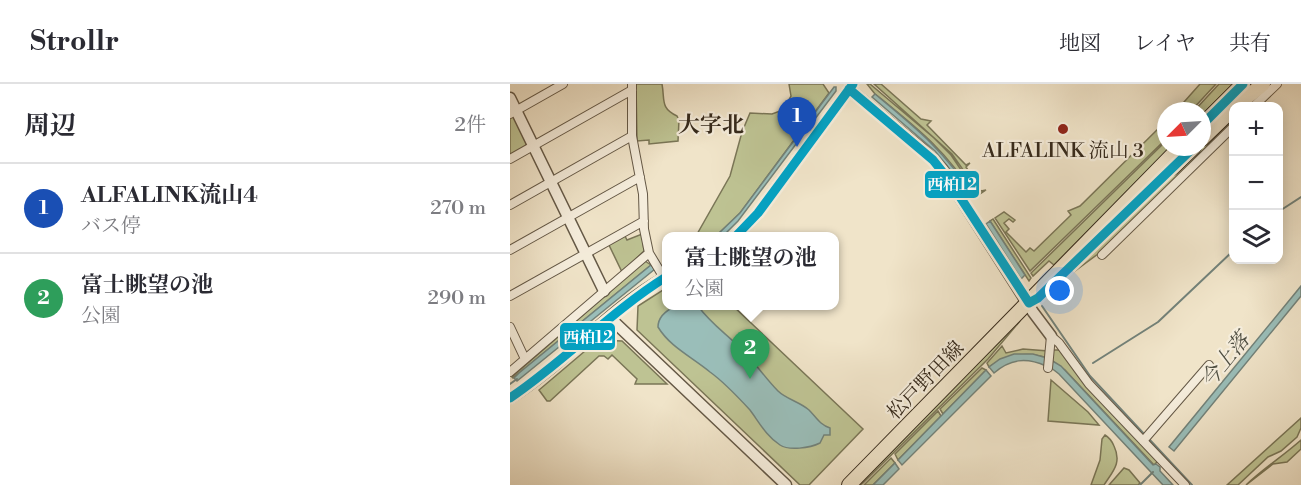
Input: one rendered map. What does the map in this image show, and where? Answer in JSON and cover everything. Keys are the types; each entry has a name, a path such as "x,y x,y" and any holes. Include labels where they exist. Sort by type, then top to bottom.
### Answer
{"main road":[{"path":"1211,116 1243,84"},
{"path":"1240,102 1257,84"},
{"path":"1241,102 1263,84"},
{"path":"1211,130 1229,113"},
{"name":"松戸野田線","path":"849,485 1171,156"},
{"name":"松戸野田線","path":"1029,303 1038,298 1185,156"}],"street":[{"path":"513,112 563,84"},
{"path":"1258,102 1277,84"},
{"path":"741,232 758,213 851,86 938,165 1051,336 1059,343 1089,384 1146,439 1185,485"},
{"path":"632,87 632,136 640,177 644,221 653,261 662,274"},
{"path":"510,159 632,87"},
{"path":"510,98 513,112 534,146 604,291"},
{"path":"1102,255 1229,130"},
{"path":"510,205 632,136"},
{"path":"510,250 640,177"},
{"path":"510,296 644,221"},
{"path":"510,372 604,291 653,261"},
{"path":"510,398 540,378 634,298 662,280"},
{"path":"610,318 786,485"},
{"path":"510,327 525,359"},
{"path":"1048,363 1051,336"},
{"path":"1146,439 1209,365"}],"green space":[{"path":"636,84 662,84 666,107 679,120 678,141 649,144 649,140 637,141"},
{"path":"789,84 823,84 829,93 740,213 720,232 698,232 730,176 742,132 750,113 772,114 783,110 791,96"},
{"path":"867,84 870,84 934,138 951,155 978,195 975,197 953,166 930,141 875,94"},
{"path":"874,84 881,84 921,119 931,121 927,125 966,165 970,163 966,167 981,191 986,190 980,194 952,154"},
{"path":"1200,84 1216,84 1199,102 1184,102"},
{"path":"1219,84 1233,84 1211,106 1211,102 1202,102"},
{"path":"514,117 526,146 510,155 510,118"},
{"path":"1229,120 1229,126 1211,144 1211,137"},
{"path":"1157,130 1157,148 1030,271 995,218 1004,212 1015,220 1013,222 1009,219 1004,223 1009,229 1006,232 1026,252 1030,248 1034,251 1071,215 1068,211 1080,206"},
{"path":"1157,150 1157,156 1162,156 1054,265 1049,261 1033,276 1031,273"},
{"path":"1191,156 1198,156 1098,254 1068,276 1067,274"},
{"path":"993,219 1031,278 1029,281 990,221"},
{"path":"624,234 627,240 642,234 644,251 622,272 608,243"},
{"path":"645,261 651,265 512,377"},
{"path":"662,291 662,310 737,310 863,429 809,485 800,485 637,330 638,306"},
{"path":"1020,321 988,359 861,485 857,485"},
{"path":"598,340 622,341 667,384 635,384 637,379 612,355 608,359 599,356 550,401 547,401 539,390"},
{"path":"1002,346 1006,353 1023,349 1048,351 1047,358 1017,355 989,367 987,363"},
{"path":"1052,350 1062,350 1159,463 1154,465 1065,370 1051,360"},
{"path":"982,368 986,370 943,414 940,409"},
{"path":"1051,380 1088,412 1099,425 1048,421"},
{"path":"938,411 941,416 898,460 895,454"},
{"path":"1301,418 1301,428 1297,437 1281,451 1268,457 1238,485 1227,485"},
{"path":"1105,435 1113,444 1117,462 1104,485 1091,485 1100,460 1102,439"},
{"path":"1301,440 1301,449 1287,462 1273,464 1246,485 1260,473"},
{"path":"891,458 895,463 873,485 864,485"},
{"path":"1124,468 1129,470 1140,483 1138,485 1109,485"}],"water":[{"path":"836,87 836,91 738,221 727,232 720,232 740,213"},
{"path":"875,94 917,129 941,153 974,197 970,199 957,178 935,151 872,97"},
{"path":"990,221 1025,275 1021,279 986,224"},
{"path":"651,265 655,269 517,381 514,378 519,373"},
{"path":"1301,286 1301,296 1174,451 1169,447"},
{"path":"669,310 701,310 746,353 778,391 805,407 821,423 830,428 830,435 824,435 820,443 811,446 789,448 780,445 763,429 750,410 731,390 663,334 658,327 661,317"},
{"path":"1014,354 1033,354 1047,358 1046,366 1032,361 1018,361 994,373 989,367 1000,359"},
{"path":"1051,360 1061,366 1153,465 1160,467 1160,471 1173,485 1163,485 1050,367"},
{"path":"986,370 991,376 902,465 898,460"},
{"path":"895,463 899,469 883,485 873,485"}],"waterway":[{"path":"1281,210 1301,197"},
{"path":"1093,363 1158,322 1229,255"},
{"path":"1042,306 1090,376 1145,435"},
{"path":"510,384 517,379"},
{"path":"1149,439 1192,485"},
{"name":"今上落","path":"1140,485 1153,472"}],"transit line":[{"name":"西柏12","path":"740,232 758,213 853,84"},
{"name":"西柏12","path":"1211,116 1243,84"},
{"name":"西柏12","path":"849,89 933,160 949,180 1029,303"},
{"name":"西柏12","path":"1029,303 1038,298 1185,156"},
{"name":"西柏12","path":"510,398 626,305 662,280"}],"place":[{"name":"ALFALINK 流山 3","path":"1063,129"},
{"name":"ALFALINK流山4","path":"797,147"},
{"name":"富士眺望の池","path":"750,379"}],"district":[{"name":"大字北","path":"711,124"}]}
